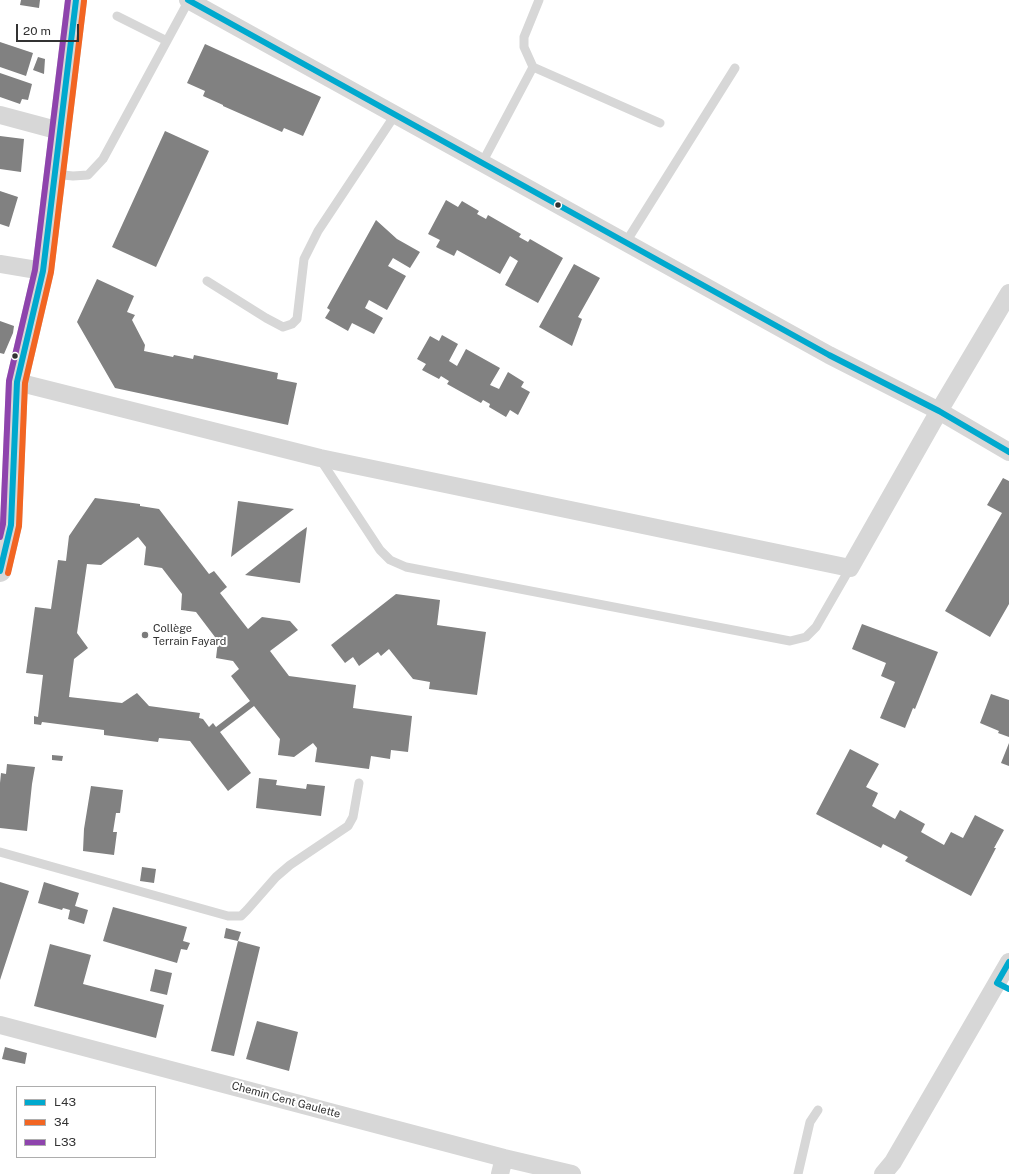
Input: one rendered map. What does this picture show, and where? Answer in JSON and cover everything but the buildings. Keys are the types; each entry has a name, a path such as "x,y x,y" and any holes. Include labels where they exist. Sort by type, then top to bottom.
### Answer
{"street":[{"path":"0,571 6,525 18,382 42,271 76,0"},
{"path":"188,0 829,355 939,411 1009,452"},
{"path":"0,115 60,131"},
{"path":"0,264 42,271"},
{"path":"18,382 320,458 850,568 939,411 1009,293"},
{"path":"883,1174 893,1162 1003,986 1009,962"},
{"name":"Chemin Cent Gaulette","path":"0,1025 502,1166 572,1174"}],"lane":[{"path":"54,174 73,176 88,175 103,159 188,0"},
{"path":"539,0 524,37 524,47 533,67 660,123"},
{"path":"117,16 167,40"},
{"path":"482,163 533,67"},
{"path":"626,242 735,68"},
{"path":"207,281 283,327 292,324 297,319 304,259 318,231 395,114"},
{"path":"320,458 380,550 390,560 406,567 790,641 806,637 816,627 850,568"},
{"path":"0,852 228,916 241,916 276,877 290,865 348,826 353,817 359,783"},
{"path":"798,1174 810,1122 818,1110"}],"transit line":[{"name":"L33","path":"0,537 3,524 9,381 35,270 68,0"},
{"name":"L43","path":"0,571 11,525 17,382 43,271 76,0"},
{"name":"L43","path":"188,0 829,355 939,411 1009,452"},
{"name":"34","path":"8,573 19,526 25,383 51,272 84,1"},
{"name":"L43","path":"1009,962 997,983 1009,989"}],"place":[{"name":"Collège Terrain Fayard","path":"145,635"}]}
